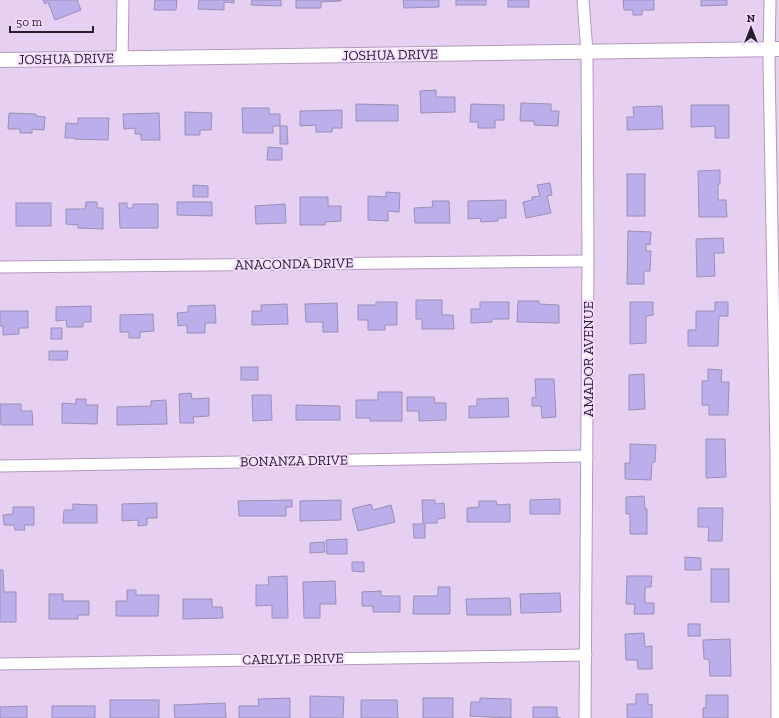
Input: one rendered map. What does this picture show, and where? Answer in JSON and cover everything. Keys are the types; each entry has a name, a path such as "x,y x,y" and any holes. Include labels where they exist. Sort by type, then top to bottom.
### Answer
{"street":[{"path":"122,59 123,0"},
{"name":"AMADOR AVENUE","path":"583,0 587,52 588,261 585,718"},
{"path":"770,0 774,49 778,453 777,718"},
{"name":"JOSHUA DRIVE","path":"0,60 774,49"},
{"name":"ANACONDA DRIVE","path":"0,267 588,261"},
{"name":"BONANZA DRIVE","path":"0,466 587,456"},
{"name":"CARLYLE DRIVE","path":"0,664 586,655"}],"building":[{"path":"43,0 77,0 81,10 55,20 48,2 45,4"},
{"path":"155,0 177,0 176,10 154,10"},
{"path":"199,0 234,0 234,3 224,2 224,10 198,9"},
{"path":"252,0 281,0 281,6 251,5"},
{"path":"296,0 341,1 321,2 321,8 296,8"},
{"path":"403,0 439,0 439,7 404,8"},
{"path":"456,0 486,0 486,5 456,5"},
{"path":"508,0 529,0 529,7 508,7"},
{"path":"623,0 654,0 654,10 642,10 642,15 633,15 633,10 624,10"},
{"path":"701,0 727,0 727,5 701,6"},
{"path":"436,90 436,97 455,97 455,112 421,113 420,91"},
{"path":"521,103 551,104 551,111 559,111 558,126 534,125 534,121 520,121"},
{"path":"356,104 398,105 398,121 356,121"},
{"path":"471,104 504,105 504,120 495,120 495,128 478,128 478,122 470,122"},
{"path":"691,105 729,105 729,138 715,138 715,126 691,127"},
{"path":"662,106 663,129 627,130 627,117 634,117 633,107"},
{"path":"242,108 269,108 269,114 280,114 280,126 273,126 273,133 243,133"},
{"path":"342,110 342,128 332,128 332,132 316,132 316,125 300,126 300,111"},
{"path":"185,112 212,113 211,130 200,130 200,135 185,135"},
{"path":"9,113 36,114 36,116 45,117 44,130 32,129 32,133 20,133 20,129 8,129"},
{"path":"159,113 160,140 141,140 141,134 135,134 135,128 124,129 123,114"},
{"path":"78,118 109,118 108,140 65,138 66,123 78,124"},
{"path":"280,126 287,126 288,144 280,144"},
{"path":"268,147 282,148 282,160 267,160"},
{"path":"720,170 718,200 726,200 727,217 699,217 698,171"},
{"path":"627,174 645,174 645,216 627,216"},
{"path":"550,183 552,195 547,196 551,213 526,218 523,202 532,200 532,197 540,196 537,185"},
{"path":"193,185 208,186 208,197 193,197"},
{"path":"386,192 400,193 399,212 388,211 388,221 368,220 368,196 386,197"},
{"path":"300,197 328,197 328,206 341,206 341,221 325,222 325,225 300,225"},
{"path":"506,200 506,218 498,218 498,221 481,222 480,218 468,219 468,201"},
{"path":"432,201 449,201 450,223 415,223 414,208 433,207"},
{"path":"86,202 97,202 97,208 103,208 103,229 78,228 78,225 66,224 66,209 85,209"},
{"path":"177,202 212,202 212,216 177,215"},
{"path":"16,203 51,203 51,226 16,226"},
{"path":"119,203 127,203 127,208 133,208 133,204 158,204 158,228 120,228"},
{"path":"285,204 286,223 256,224 255,206"},
{"path":"628,231 651,232 650,245 646,244 646,251 651,251 650,271 644,271 644,284 627,284"},
{"path":"723,238 724,253 714,253 715,276 697,277 696,239"},
{"path":"416,300 442,300 442,315 453,315 454,329 422,329 422,319 416,319"},
{"path":"518,301 539,301 539,304 559,305 559,323 517,322"},
{"path":"376,302 397,302 397,325 385,325 385,330 368,330 368,320 358,320 358,305 376,305"},
{"path":"480,302 509,302 509,319 492,319 492,322 471,323 471,309 480,309"},
{"path":"630,302 653,302 653,315 646,316 646,343 630,344"},
{"path":"715,302 728,302 728,316 719,316 718,346 688,346 688,330 696,330 696,311 715,311"},
{"path":"337,303 338,332 323,332 323,322 306,322 305,304"},
{"path":"287,304 288,324 252,325 252,311 261,311 261,305"},
{"path":"215,305 216,323 205,323 205,333 187,333 187,325 178,326 177,313 188,312 188,306"},
{"path":"91,306 91,322 83,322 83,327 67,327 66,320 56,321 56,307"},
{"path":"0,311 28,311 28,328 19,328 19,334 3,335 3,326 0,326"},
{"path":"153,314 154,331 140,332 140,338 129,338 129,332 120,332 120,315"},
{"path":"51,328 62,328 62,339 51,339"},
{"path":"49,351 68,351 67,360 49,360"},
{"path":"241,367 258,367 258,380 241,380"},
{"path":"708,369 722,370 721,382 729,382 728,415 709,415 709,405 702,405 702,381 708,381"},
{"path":"644,374 645,409 629,410 629,375"},
{"path":"535,379 554,379 556,417 542,418 541,406 532,406 532,398 536,397"},
{"path":"378,392 402,392 402,421 370,421 370,418 356,418 356,400 378,400"},
{"path":"191,393 192,399 209,398 209,416 193,417 194,423 180,423 179,394"},
{"path":"252,395 271,395 272,420 253,421"},
{"path":"407,397 434,397 435,403 446,403 446,420 419,421 419,411 407,411"},
{"path":"508,398 509,417 469,418 469,406 477,406 477,399"},
{"path":"76,399 86,399 86,405 98,405 97,424 62,423 62,403 76,404"},
{"path":"166,400 167,424 117,425 117,407 151,406 151,401"},
{"path":"0,404 21,404 21,411 32,411 33,425 1,425"},
{"path":"296,405 340,406 340,420 296,420"},
{"path":"706,439 725,439 726,477 706,478"},
{"path":"630,444 656,445 655,462 652,462 651,480 625,479 625,463 630,463"},
{"path":"644,496 645,509 647,509 647,534 630,534 630,514 626,514 626,497"},
{"path":"560,499 560,514 530,514 530,500"},
{"path":"292,500 292,507 286,507 286,516 239,516 238,501"},
{"path":"341,500 341,520 300,521 300,501"},
{"path":"422,500 435,500 435,504 444,503 445,518 437,519 437,523 425,523 425,538 414,538 413,524 423,524"},
{"path":"479,501 496,501 497,505 510,504 510,522 467,522 467,508 479,507"},
{"path":"157,503 157,518 147,518 147,525 138,526 138,520 122,521 122,504"},
{"path":"73,504 97,505 97,523 63,523 64,510 73,510"},
{"path":"371,504 373,510 391,505 395,522 358,531 352,509"},
{"path":"13,507 34,507 34,525 24,525 25,530 15,530 14,525 4,525 3,515 13,514"},
{"path":"698,508 723,508 722,541 708,541 709,527 698,527"},
{"path":"347,539 347,554 327,554 326,540"},
{"path":"324,542 325,552 310,553 310,543"},
{"path":"685,557 701,558 701,570 685,570"},
{"path":"352,562 364,562 364,572 352,571"},
{"path":"711,569 729,569 729,602 711,602"},
{"path":"0,570 3,570 4,592 16,592 16,622 0,622"},
{"path":"287,576 288,618 272,618 272,605 256,606 256,585 269,585 268,577"},
{"path":"627,576 652,576 651,587 645,587 645,603 654,603 654,614 634,614 635,604 626,604"},
{"path":"335,581 336,604 320,604 320,618 304,618 303,582"},
{"path":"438,587 450,587 450,614 413,614 414,596 438,596"},
{"path":"127,590 136,590 136,595 159,595 158,616 116,616 116,601 127,601"},
{"path":"381,591 381,596 400,596 400,612 373,612 373,606 362,606 362,592"},
{"path":"560,593 561,612 521,613 520,594"},
{"path":"49,594 63,594 63,601 89,601 89,615 78,615 78,619 49,619"},
{"path":"510,598 511,615 467,615 466,599"},
{"path":"183,599 212,599 212,607 222,607 223,618 183,619"},
{"path":"688,624 700,624 700,636 688,636"},
{"path":"644,633 645,647 652,646 652,669 638,669 637,660 626,660 625,634"},
{"path":"730,639 731,676 710,676 709,659 704,659 703,640"},
{"path":"636,694 648,694 648,705 652,704 652,718 627,718 627,704 636,704"},
{"path":"706,695 728,695 728,718 703,718 703,708 706,708"},
{"path":"310,696 344,697 343,718 310,718"},
{"path":"290,698 290,718 239,718 239,706 259,706 258,699"},
{"path":"423,698 453,698 453,718 423,718"},
{"path":"480,698 511,699 511,718 470,716 471,702 480,702"},
{"path":"110,700 159,700 159,718 110,718"},
{"path":"361,700 397,700 398,718 361,718"},
{"path":"225,703 226,718 175,718 174,705"},
{"path":"27,706 27,718 0,718 0,707"},
{"path":"52,706 95,706 95,718 52,718"},
{"path":"533,707 557,707 557,717 561,718 533,718"}]}
